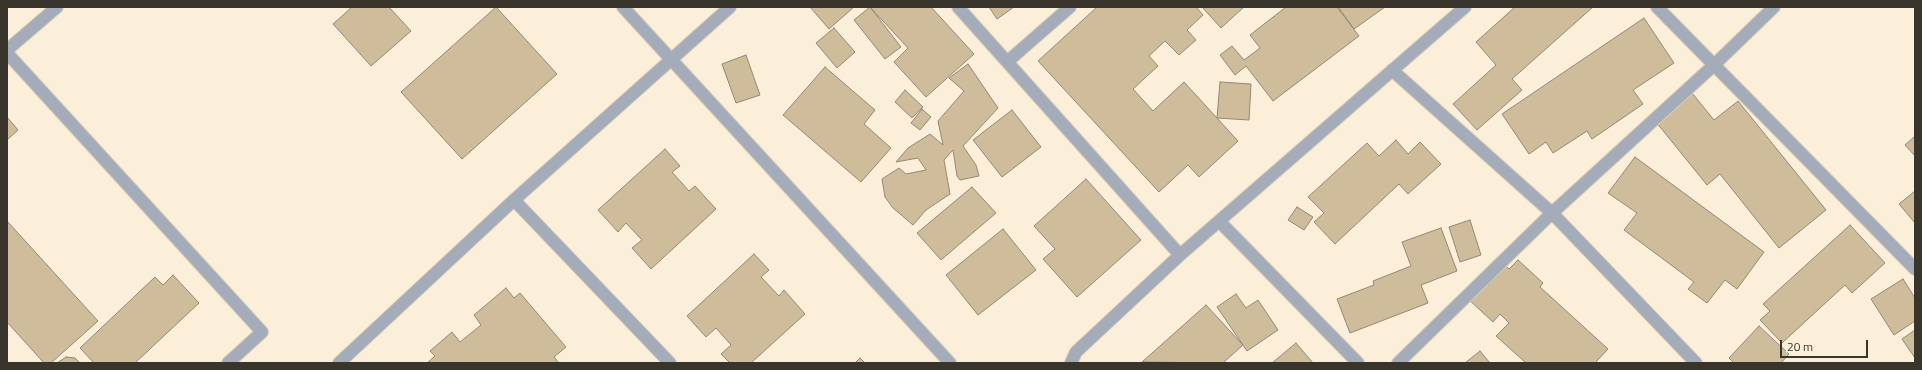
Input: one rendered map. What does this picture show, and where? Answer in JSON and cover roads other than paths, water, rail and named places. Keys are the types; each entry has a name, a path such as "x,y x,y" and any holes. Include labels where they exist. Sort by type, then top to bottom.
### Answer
{"street":[{"path":"56,7 7,52 262,332 228,363"},
{"path":"623,7 950,363"},
{"path":"339,363 514,200 730,7"},
{"path":"958,7 1180,255"},
{"path":"1007,62 1070,7"},
{"path":"1071,363 1076,352 1180,255 1220,222 1465,7"},
{"path":"1657,7 1915,269"},
{"path":"1398,363 1552,213 1714,65 1774,7"},
{"path":"1392,70 1552,213 1692,362"},
{"path":"514,200 670,363"},
{"path":"1220,222 1358,363"}]}
